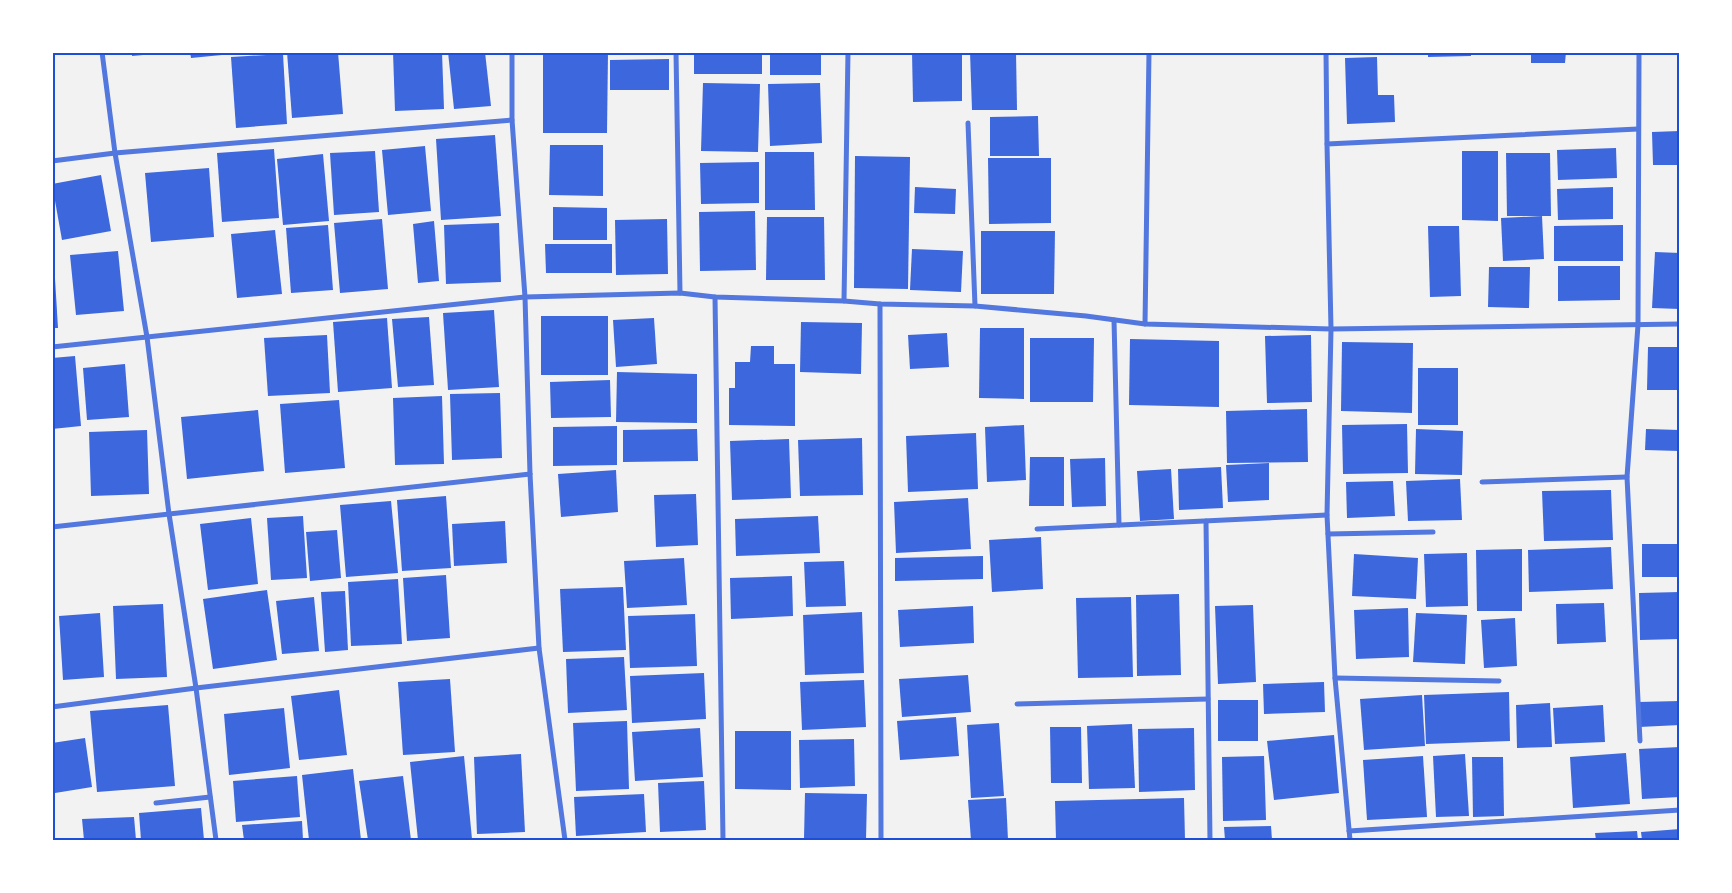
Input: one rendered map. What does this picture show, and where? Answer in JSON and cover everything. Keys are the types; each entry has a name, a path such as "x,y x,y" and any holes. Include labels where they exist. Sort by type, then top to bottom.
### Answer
{"street":[{"path":"102,52 115,154 147,337 169,514 196,688 216,840"},
{"path":"512,52 512,120 525,297 530,474 539,648 564,840"},
{"path":"676,52 680,293"},
{"path":"844,301 848,52"},
{"path":"1145,324 1149,52"},
{"path":"1326,52 1331,329 1327,515 1335,678 1350,840"},
{"path":"1639,52 1638,325 1627,477 1640,740"},
{"path":"52,161 512,120"},
{"path":"968,123 975,306"},
{"path":"1327,144 1638,129"},
{"path":"52,347 525,297 680,293 715,297 975,306 1145,324 1331,329 1680,324"},
{"path":"715,297 723,840"},
{"path":"880,304 882,840"},
{"path":"1114,320 1119,525"},
{"path":"52,527 530,474"},
{"path":"1482,482 1627,477"},
{"path":"1037,529 1327,515"},
{"path":"1206,521 1210,840"},
{"path":"1328,534 1433,532"},
{"path":"52,707 196,688 539,648"},
{"path":"1335,678 1499,681"},
{"path":"1017,704 1208,699"},
{"path":"156,802 210,798"},
{"path":"1349,831 1680,810"}],"building":[{"path":"132,52 154,52 154,54 132,56"},
{"path":"190,52 232,52 232,54 191,58"},
{"path":"287,52 338,52 343,114 292,118"},
{"path":"393,52 442,52 444,109 395,111"},
{"path":"448,52 485,52 491,106 454,109"},
{"path":"543,52 608,52 607,133 543,133"},
{"path":"694,52 762,52 762,74 694,74"},
{"path":"770,52 821,52 821,75 770,75"},
{"path":"912,52 962,52 962,101 913,102"},
{"path":"970,52 1016,52 1017,110 972,110"},
{"path":"1428,52 1471,52 1471,56 1428,57"},
{"path":"1531,52 1566,52 1565,63 1531,63"},
{"path":"283,54 287,124 236,128 231,57"},
{"path":"1377,57 1378,95 1394,95 1395,122 1347,124 1345,58"},
{"path":"669,59 669,90 610,90 610,60"},
{"path":"703,83 760,84 758,152 701,151"},
{"path":"820,83 822,143 770,146 768,84"},
{"path":"1038,116 1039,156 990,156 990,117"},
{"path":"1680,131 1680,165 1653,165 1652,132"},
{"path":"495,135 501,216 441,220 436,139"},
{"path":"550,145 603,145 603,196 549,195"},
{"path":"425,146 431,211 388,215 382,150"},
{"path":"1616,148 1617,178 1558,180 1557,150"},
{"path":"274,149 279,218 222,222 217,153"},
{"path":"375,151 379,212 334,215 330,153"},
{"path":"1462,151 1498,151 1498,221 1462,220"},
{"path":"765,152 814,152 815,210 765,210"},
{"path":"1506,153 1550,153 1551,216 1507,216"},
{"path":"323,154 329,221 283,225 277,159"},
{"path":"855,156 910,157 908,289 854,288"},
{"path":"988,158 1051,158 1051,223 989,224"},
{"path":"759,162 759,203 701,204 700,163"},
{"path":"209,168 214,237 151,242 145,173"},
{"path":"101,175 111,231 62,240 52,184"},
{"path":"915,187 956,189 955,214 914,213"},
{"path":"1613,187 1613,219 1558,220 1557,189"},
{"path":"553,207 607,208 607,240 553,240"},
{"path":"755,211 756,270 700,271 699,212"},
{"path":"1542,216 1544,259 1503,261 1501,218"},
{"path":"767,217 824,217 825,280 766,280"},
{"path":"382,219 388,289 340,293 334,223"},
{"path":"667,219 668,274 616,275 615,220"},
{"path":"434,221 439,281 418,283 413,224"},
{"path":"499,223 501,282 446,284 444,225"},
{"path":"328,225 333,290 291,293 286,228"},
{"path":"1623,225 1623,261 1554,261 1554,226"},
{"path":"1428,226 1459,226 1461,296 1430,297"},
{"path":"275,230 282,294 237,298 231,234"},
{"path":"981,231 1055,231 1054,294 981,294"},
{"path":"545,244 612,244 612,273 546,273"},
{"path":"912,249 963,251 961,292 910,290"},
{"path":"118,251 124,311 76,315 70,255"},
{"path":"1655,252 1680,253 1680,309 1652,308"},
{"path":"52,262 54,262 58,328 52,328"},
{"path":"1558,266 1620,266 1620,300 1558,301"},
{"path":"1489,267 1530,267 1529,308 1488,307"},
{"path":"494,310 499,387 448,390 443,313"},
{"path":"541,316 608,316 608,375 541,375"},
{"path":"429,317 434,385 398,387 392,319"},
{"path":"387,318 392,388 338,392 333,322"},
{"path":"654,318 657,364 616,367 613,320"},
{"path":"801,322 862,323 861,374 800,372"},
{"path":"980,328 1024,328 1024,399 979,398"},
{"path":"947,333 949,367 910,369 908,335"},
{"path":"327,335 330,393 268,396 264,338"},
{"path":"1311,335 1312,402 1267,403 1265,336"},
{"path":"1030,338 1094,338 1093,402 1030,402"},
{"path":"1130,339 1219,341 1219,407 1129,405"},
{"path":"1342,342 1413,343 1412,413 1341,411"},
{"path":"751,346 774,346 774,364 795,364 795,426 729,425 729,388 735,388 735,362 750,362"},
{"path":"1648,347 1680,347 1680,390 1647,390"},
{"path":"75,356 81,426 52,429 52,358"},
{"path":"125,364 129,417 87,420 83,368"},
{"path":"1418,368 1458,368 1458,425 1418,425"},
{"path":"617,372 697,374 697,423 616,422"},
{"path":"610,380 611,417 551,418 550,382"},
{"path":"500,393 502,458 452,460 450,394"},
{"path":"442,396 444,464 395,465 393,398"},
{"path":"339,400 345,468 285,473 280,404"},
{"path":"1307,409 1308,462 1227,463 1226,411"},
{"path":"258,410 264,471 187,479 181,417"},
{"path":"1407,424 1408,473 1343,474 1342,425"},
{"path":"1024,425 1026,480 987,482 985,427"},
{"path":"617,426 617,465 553,466 553,427"},
{"path":"697,429 698,461 623,462 623,430"},
{"path":"1416,429 1463,431 1462,475 1415,474"},
{"path":"1646,429 1680,430 1680,451 1645,450"},
{"path":"147,430 149,494 91,496 89,432"},
{"path":"976,433 978,489 908,492 906,436"},
{"path":"862,438 863,495 800,496 798,440"},
{"path":"789,439 791,498 732,500 730,441"},
{"path":"1030,457 1064,457 1064,506 1029,506"},
{"path":"1105,458 1106,506 1072,507 1070,459"},
{"path":"1269,463 1269,500 1228,502 1226,465"},
{"path":"1221,467 1223,508 1179,510 1178,469"},
{"path":"1171,469 1174,519 1140,521 1137,471"},
{"path":"616,470 618,512 561,517 558,474"},
{"path":"1460,479 1462,520 1408,521 1406,481"},
{"path":"1393,481 1395,516 1347,518 1346,482"},
{"path":"1611,490 1613,540 1544,541 1542,491"},
{"path":"696,494 698,545 656,547 654,495"},
{"path":"446,496 451,568 402,571 397,500"},
{"path":"968,498 971,549 896,553 894,502"},
{"path":"391,501 398,573 346,577 340,505"},
{"path":"303,516 307,578 271,580 267,518"},
{"path":"818,516 820,553 736,556 735,519"},
{"path":"251,518 258,584 208,590 200,524"},
{"path":"505,521 507,563 454,566 452,524"},
{"path":"337,530 341,578 310,581 306,532"},
{"path":"1041,537 1043,589 992,592 989,540"},
{"path":"1642,544 1680,544 1680,577 1642,577"},
{"path":"1611,547 1613,589 1529,592 1528,550"},
{"path":"1522,549 1522,611 1477,611 1476,550"},
{"path":"1467,553 1468,606 1426,607 1424,554"},
{"path":"1354,554 1418,558 1416,599 1352,596"},
{"path":"983,556 983,579 895,581 895,558"},
{"path":"684,558 687,605 627,608 624,561"},
{"path":"844,561 846,606 806,607 804,562"},
{"path":"446,575 450,638 407,641 403,578"},
{"path":"792,576 793,616 731,619 730,578"},
{"path":"398,579 402,644 351,646 348,582"},
{"path":"623,587 626,650 563,652 560,589"},
{"path":"267,590 277,660 213,669 203,599"},
{"path":"345,591 348,650 325,652 321,592"},
{"path":"1680,592 1680,639 1640,640 1639,593"},
{"path":"1179,594 1181,675 1137,676 1136,595"},
{"path":"314,597 319,651 282,654 276,601"},
{"path":"1131,597 1133,677 1078,678 1076,598"},
{"path":"1604,603 1606,642 1557,644 1556,604"},
{"path":"163,604 167,677 116,679 113,606"},
{"path":"1253,605 1256,682 1218,684 1215,606"},
{"path":"973,606 974,643 900,647 898,610"},
{"path":"1408,608 1409,657 1356,659 1354,610"},
{"path":"862,612 864,673 805,675 803,615"},
{"path":"100,613 104,677 63,680 59,616"},
{"path":"1416,613 1467,615 1465,664 1413,662"},
{"path":"695,614 697,666 630,668 628,616"},
{"path":"1515,618 1517,666 1484,668 1481,620"},
{"path":"624,657 627,710 568,713 566,659"},
{"path":"704,673 706,719 632,723 630,676"},
{"path":"968,675 971,712 902,717 899,679"},
{"path":"450,679 455,752 403,755 398,682"},
{"path":"864,680 866,727 802,730 800,682"},
{"path":"1324,682 1325,712 1264,714 1263,684"},
{"path":"339,690 347,755 299,760 291,696"},
{"path":"1509,692 1510,741 1426,744 1424,695"},
{"path":"1422,695 1425,746 1364,750 1360,699"},
{"path":"1218,700 1258,700 1258,741 1218,741"},
{"path":"1680,701 1680,725 1639,727 1638,702"},
{"path":"1550,703 1552,747 1517,748 1516,705"},
{"path":"168,705 175,786 97,792 90,711"},
{"path":"1603,705 1605,742 1555,744 1553,708"},
{"path":"284,708 290,768 229,775 224,714"},
{"path":"956,717 959,756 900,760 897,721"},
{"path":"627,721 629,789 576,791 573,723"},
{"path":"999,723 1004,796 971,798 967,725"},
{"path":"1132,724 1135,788 1089,789 1087,726"},
{"path":"1050,727 1081,727 1082,783 1051,783"},
{"path":"700,728 703,777 635,781 632,732"},
{"path":"1194,728 1195,790 1139,792 1138,729"},
{"path":"735,731 791,731 791,790 735,789"},
{"path":"1334,735 1339,793 1274,800 1267,741"},
{"path":"85,738 92,787 55,793 52,773 52,743"},
{"path":"854,739 855,786 800,788 799,740"},
{"path":"1680,747 1680,797 1642,799 1639,749"},
{"path":"1626,753 1630,804 1573,808 1570,757"},
{"path":"521,754 525,832 477,834 474,757"},
{"path":"1465,754 1469,816 1436,817 1433,756"},
{"path":"464,756 472,839 418,840 410,762"},
{"path":"1264,756 1266,820 1223,821 1222,757"},
{"path":"1423,756 1427,817 1367,820 1363,760"},
{"path":"1472,757 1503,757 1504,816 1473,817"},
{"path":"353,769 361,840 309,840 302,775"},
{"path":"297,776 300,817 236,822 233,781"},
{"path":"403,776 411,840 368,840 359,781"},
{"path":"704,781 706,830 660,832 658,783"},
{"path":"805,793 867,794 866,840 804,839"},
{"path":"644,794 646,832 576,836 574,797"},
{"path":"1006,798 1008,840 971,840 968,800"},
{"path":"1184,798 1185,840 1056,840 1055,801"},
{"path":"201,808 204,840 141,840 139,813"},
{"path":"134,817 136,840 84,840 82,819"},
{"path":"302,821 303,840 244,840 242,825"},
{"path":"1271,826 1272,840 1225,840 1224,827"},
{"path":"1680,829 1680,840 1642,840 1641,832"},
{"path":"1637,831 1638,840 1596,840 1595,833"}]}
